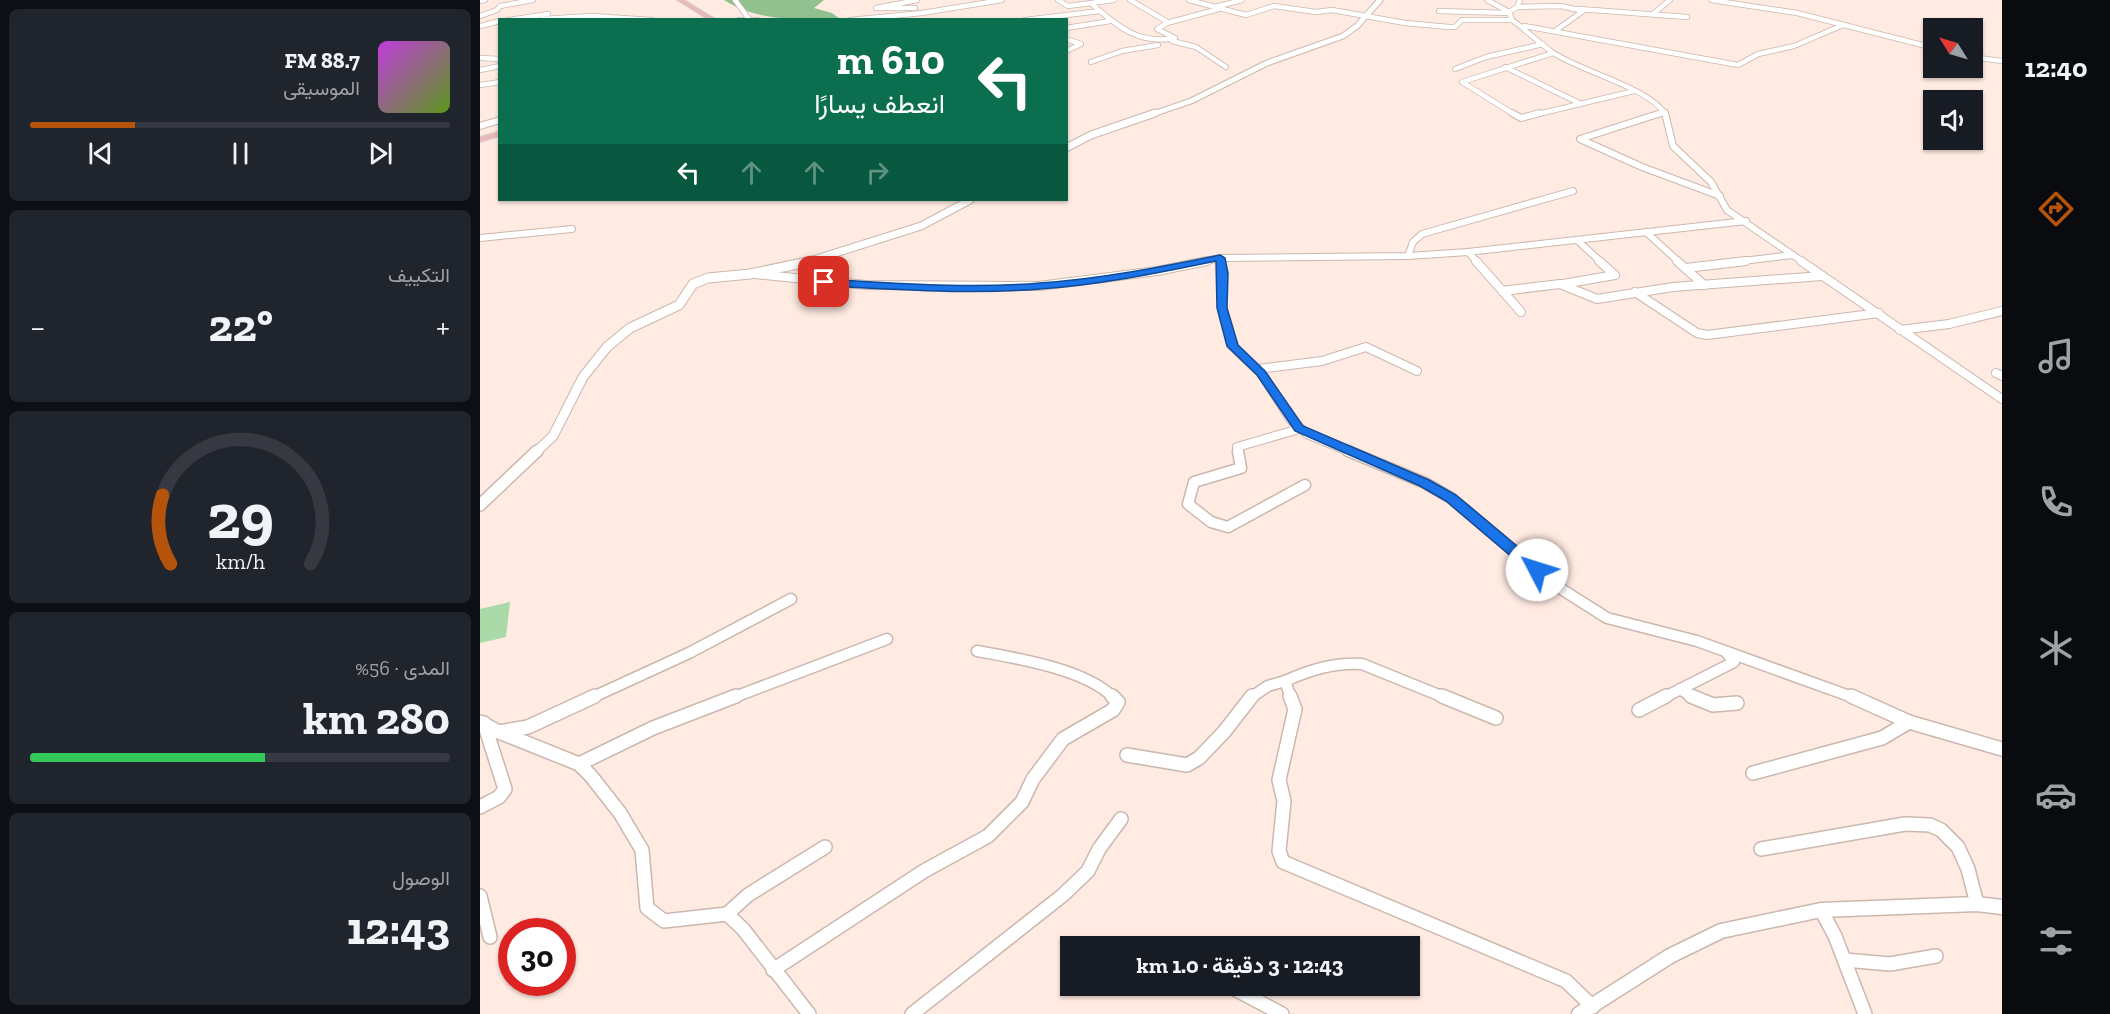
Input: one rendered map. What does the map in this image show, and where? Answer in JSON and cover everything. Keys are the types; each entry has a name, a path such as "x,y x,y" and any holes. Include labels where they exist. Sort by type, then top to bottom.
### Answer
{"main road":[{"path":"680,0 711,18"},
{"path":"480,140 498,135"}],"street":[{"path":"480,1 486,0"},
{"path":"480,15 495,11 500,6 533,0"},
{"path":"735,0 748,18"},
{"path":"917,0 876,8 953,7"},
{"path":"866,18 1002,0"},
{"path":"1058,0 1066,6 1114,0"},
{"path":"1130,0 1156,14 1167,23"},
{"path":"1189,0 1248,15 1274,6 1367,15 1405,23 1449,27 1455,27 1462,20 1512,20"},
{"path":"1212,7 1240,0"},
{"path":"1068,147 1091,135 1130,124 1197,98 1267,63 1343,36 1367,15 1377,0"},
{"path":"1487,0 1508,13 1512,20 1553,53 1634,91 1665,112 1673,146 1704,175 1720,196 1727,210 2002,399"},
{"path":"1517,7 1520,0"},
{"path":"1654,13 1670,0"},
{"path":"1711,0 1779,9 1923,45"},
{"path":"1566,6 1570,1"},
{"path":"1093,2 1110,21 1124,32 1146,41 1173,40 1196,46 1226,68"},
{"path":"1439,11 1508,13 1517,7 1566,6 1579,9 1687,17"},
{"path":"1173,40 1174,36 1157,29 1167,23 1219,9"},
{"path":"1555,30 1583,12 1579,9"},
{"path":"1042,18 1100,11"},
{"path":"524,18 563,13"},
{"path":"578,18 584,16"},
{"path":"556,18 584,16 625,18"},
{"path":"1068,28 1110,21"},
{"path":"480,26 498,22"},
{"path":"1518,25 1555,30 1687,58 1738,65 1758,54 1794,46 1843,24"},
{"path":"1068,40 1081,44 1068,50"},
{"path":"1091,62 1122,51 1159,45 1173,40"},
{"path":"1455,69 1486,57 1543,44"},
{"path":"1159,45 1162,51"},
{"path":"1553,53 1462,82 1484,98 1521,118 1634,91"},
{"path":"480,58 498,59"},
{"path":"1983,58 2002,61"},
{"path":"480,70 498,66"},
{"path":"1505,67 1581,104"},
{"path":"480,85 498,82"},
{"path":"1665,112 1580,139 1642,167 1720,196"},
{"path":"480,126 498,121"},
{"path":"1408,256 1413,242 1422,234 1573,191"},
{"path":"480,505 553,436 583,377 597,358 619,336 639,322 679,304 688,289 701,280 785,268 937,220 968,201"},
{"path":"750,274 866,285 1039,286 1157,271 1220,258 1408,256 1468,252 1746,222"},
{"path":"480,238 572,229"},
{"path":"1646,232 1704,285"},
{"path":"1502,291 1615,275 1577,240"},
{"path":"1468,252 1521,312"},
{"path":"1686,268 1793,255"},
{"path":"1220,258 1223,273 1222,308 1232,346 1257,369 1299,429 1425,483 1451,498 1555,585 1607,618 1697,641 1839,692 1909,722 2002,749"},
{"path":"1560,284 1595,299 1635,292 1704,285 1822,276"},
{"path":"1635,292 1697,333 1707,335 1879,314"},
{"path":"1900,330 1949,324 2002,311"},
{"path":"1257,369 1322,361 1366,347 1418,371"},
{"path":"1299,429 1238,447 1241,468 1194,482 1188,504 1211,522 1228,526 1305,484"},
{"path":"499,732 528,727 689,652 791,599"},
{"path":"579,764 653,728 887,639"},
{"path":"773,970 924,871 988,836 1022,802 1033,779 1063,739 1113,710 1118,702 1104,687 1084,679 1015,658 977,651"},
{"path":"1639,710 1734,662 1726,652"},
{"path":"1127,755 1186,765 1198,758 1224,732 1241,714 1250,698 1268,686 1320,669 1350,663 1362,664 1496,717"},
{"path":"1285,681 1295,709 1280,771 1280,787 1284,801 1278,843 1282,862 1566,981 1590,1010 1670,956 1722,931 1821,910 1977,904 2002,907"},
{"path":"1680,689 1707,705 1719,707 1737,703"},
{"path":"482,722 499,732 579,764 620,813 642,850 647,908 664,921 727,914 748,895 825,847"},
{"path":"480,807 500,797 505,789 482,722"},
{"path":"1753,773 1834,749 1882,738 1909,722"},
{"path":"912,1014 1063,895 1088,871 1099,849 1121,819"},
{"path":"1761,849 1898,826 1929,825 1944,833 1958,848 1969,867 1977,904"},
{"path":"480,896 490,937"},
{"path":"1821,910 1845,960 1865,1014"},
{"path":"727,914 743,929 809,1014"},
{"path":"1845,960 1871,966 1908,963 1936,956"},
{"path":"1247,996 1282,1014"}],"green space":[{"path":"724,0 824,0 814,8 832,13 839,18 780,18 752,13"},
{"path":"510,602 506,637 480,643 480,609"}],"route":[{"path":"824,282 909,287 1039,286 1157,271 1220,258 1223,273 1222,308 1232,346 1261,373 1299,429 1425,483 1451,498 1537,570"}]}
